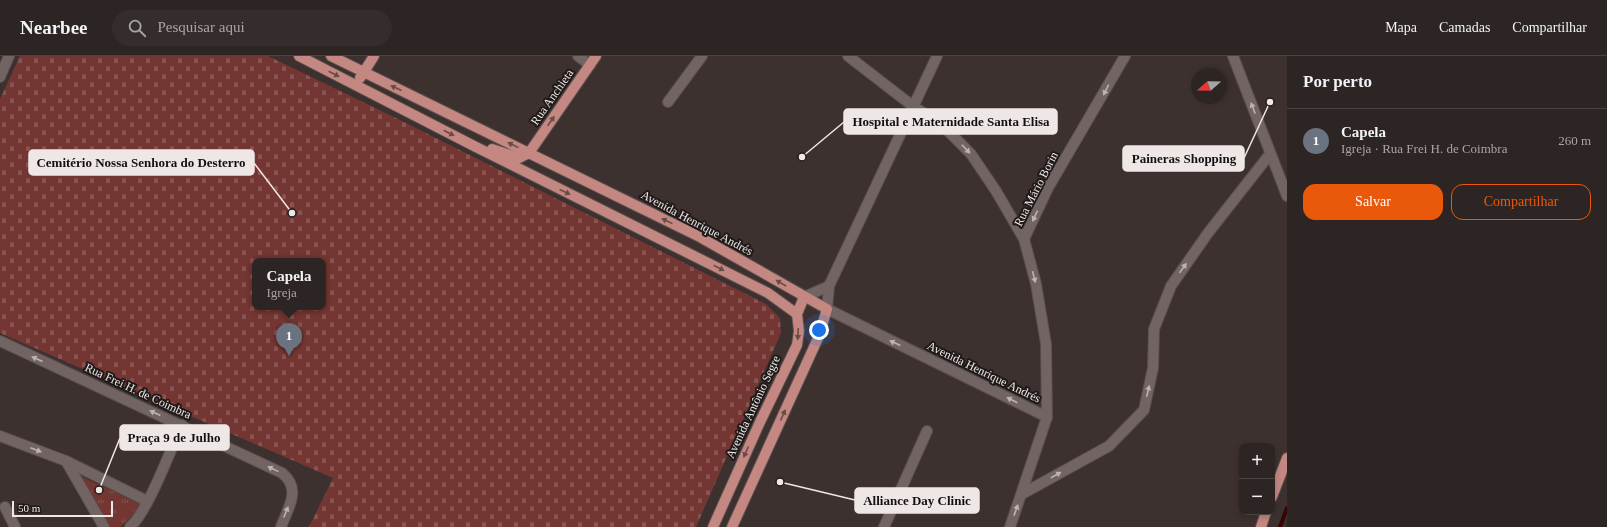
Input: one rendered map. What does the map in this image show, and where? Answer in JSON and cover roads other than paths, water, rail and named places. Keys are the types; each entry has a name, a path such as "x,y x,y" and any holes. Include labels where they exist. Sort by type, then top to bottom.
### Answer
{"main road":[{"path":"299,56 474,146 768,293 797,314"},
{"name":"Avenida Henrique Andrés","path":"331,56 698,236 827,309"},
{"path":"357,85 363,72 374,56"},
{"name":"Rua Anchieta","path":"529,153 596,56"},
{"path":"474,146 490,148 519,158 529,153"},
{"path":"695,256 702,252 703,246 698,236"},
{"name":"Avenida Antônio Segre","path":"713,527 760,422 797,345 799,331 797,314 804,297"},
{"path":"732,527 818,336 827,309"},
{"path":"1275,489 1287,458"},
{"path":"1260,527 1265,515"}],"street":[{"path":"0,77 9,56"},
{"path":"578,56 590,65"},
{"path":"668,102 702,56"},
{"path":"848,56 914,107 940,123 971,154 996,191 1024,239"},
{"path":"827,309 829,286 937,56"},
{"name":"Rua Mário Borin","path":"1010,527 1047,417 1046,344 1036,284 1024,239 1048,188 1125,56"},
{"path":"1233,56 1287,196"},
{"path":"1022,494 1109,446 1144,410 1153,368 1154,329 1170,286 1226,210 1270,154"},
{"path":"804,297 829,286"},
{"name":"Avenida Henrique Andrés","path":"827,309 1047,417"},
{"name":"Rua Frei H. de Coimbra","path":"0,342 182,425 282,473 290,479 293,488 292,498 280,527"},
{"path":"130,527 136,521 147,501 182,425"},
{"path":"884,527 927,431"},
{"path":"0,436 66,461 147,501"},
{"path":"66,461 104,527"},
{"path":"5,507 15,527"}],"waterway":[{"path":"1280,527 1287,508"}],"place":[{"name":"Paineras Shopping","path":"1270,102"},
{"name":"Hospital e Maternidade Santa Elisa","path":"802,157"},
{"name":"Cemitério Nossa Senhora do Desterro","path":"292,213"},
{"name":"Capela","path":"289,356"},
{"name":"Alliance Day Clinic","path":"780,482"},
{"name":"Praça 9 de Julho","path":"99,490"}]}
